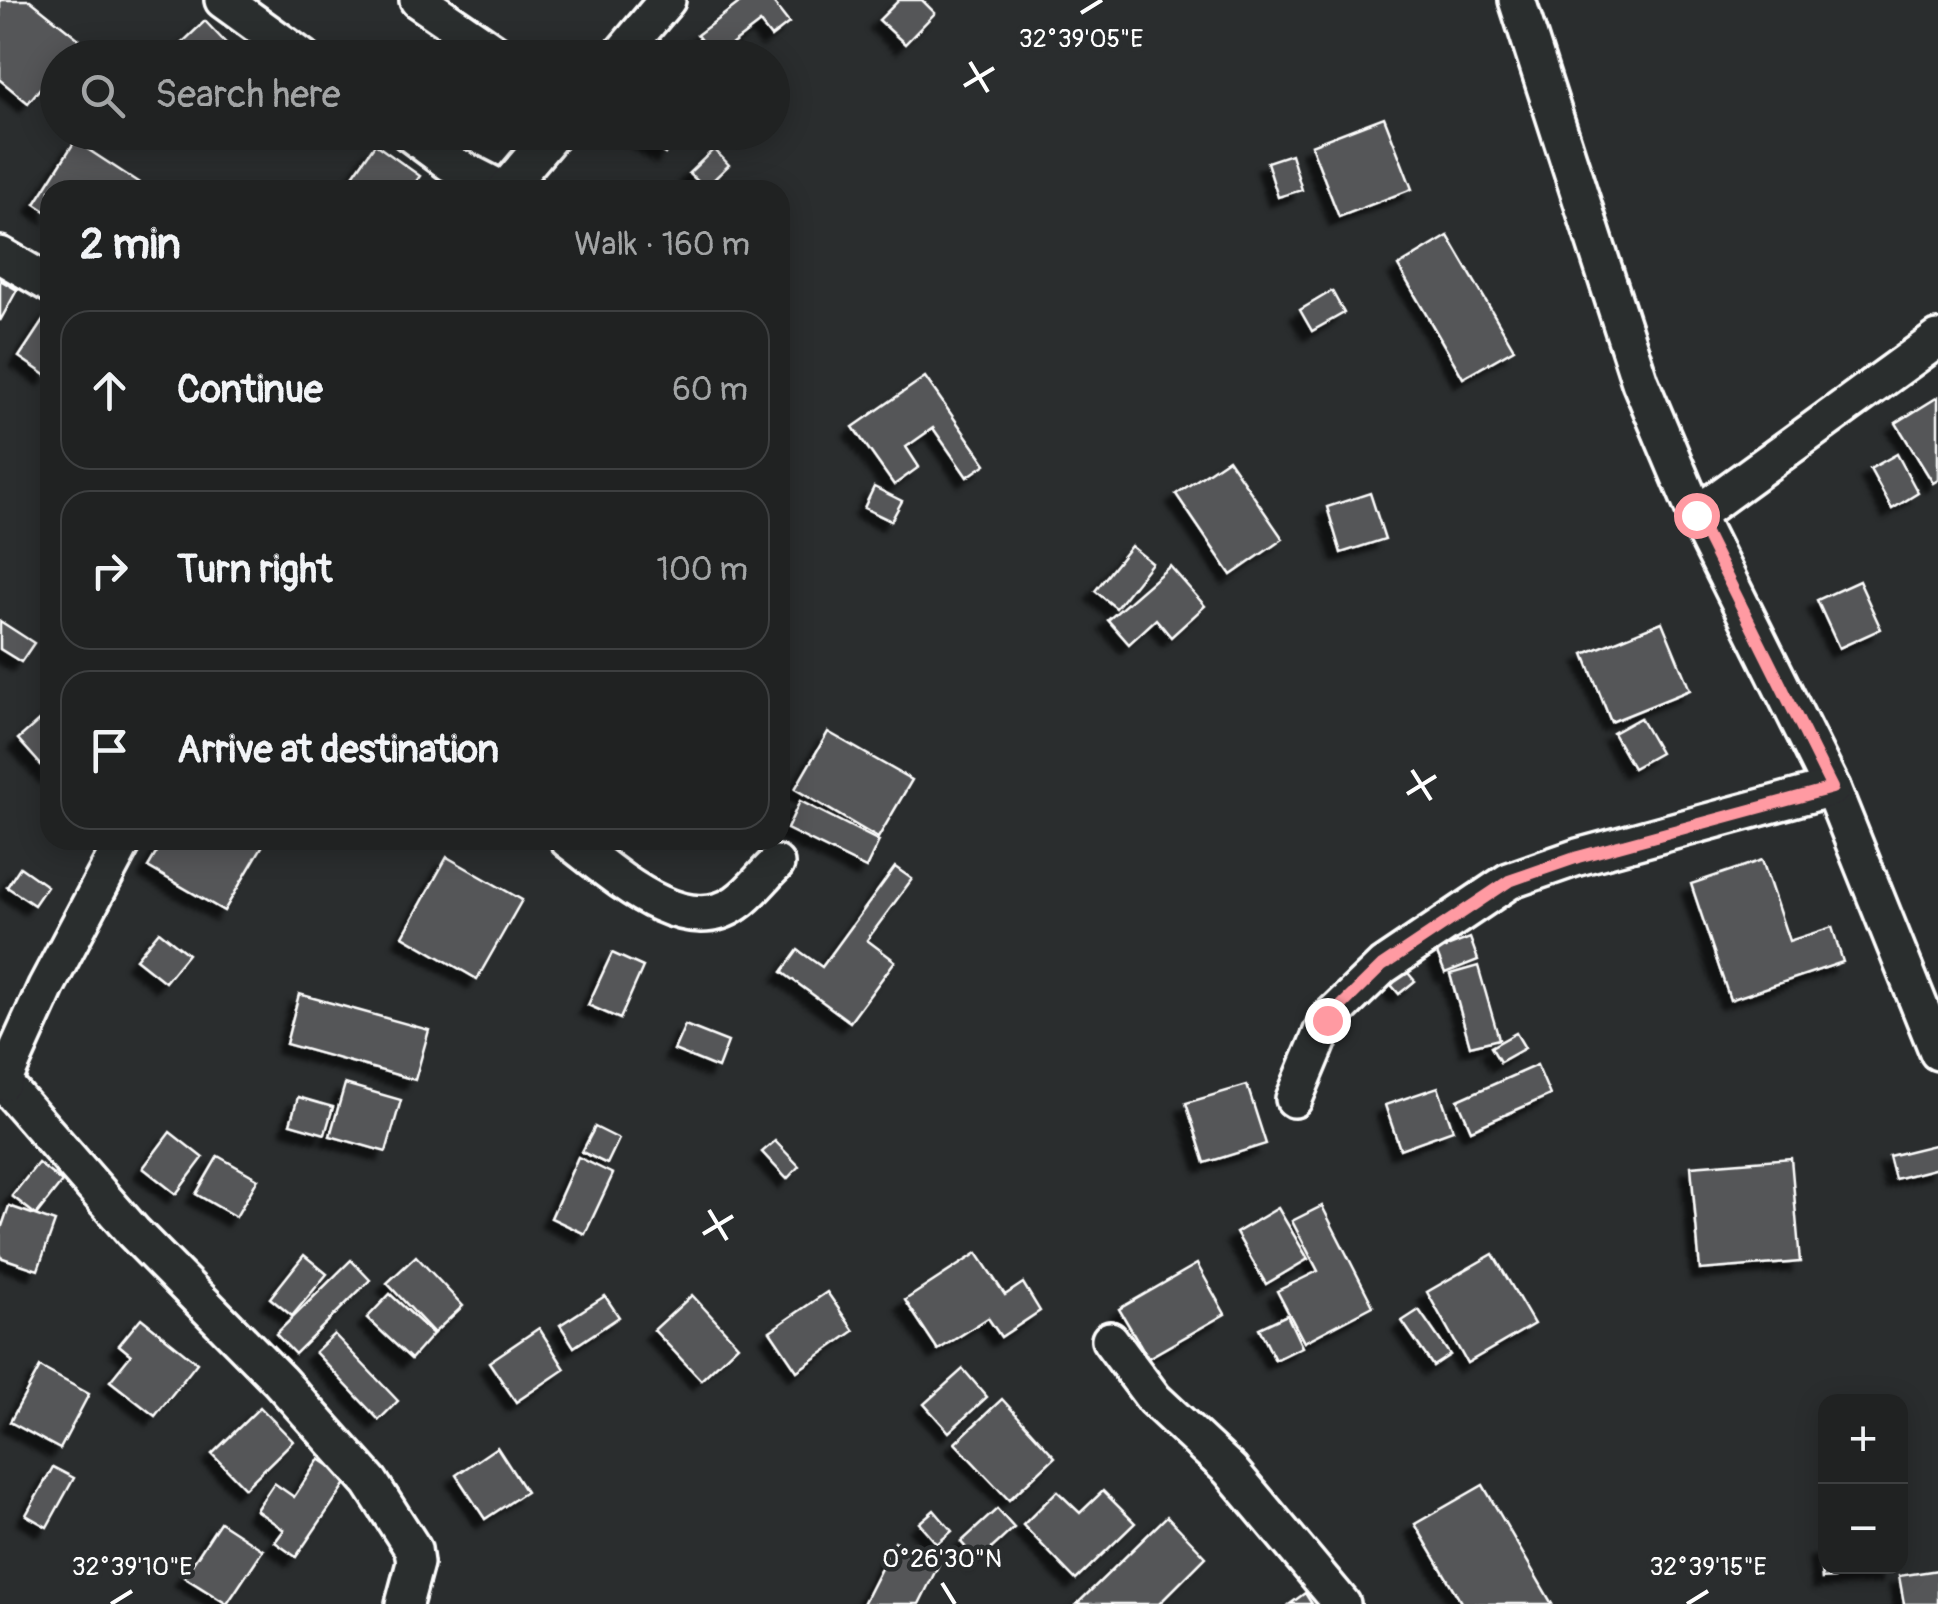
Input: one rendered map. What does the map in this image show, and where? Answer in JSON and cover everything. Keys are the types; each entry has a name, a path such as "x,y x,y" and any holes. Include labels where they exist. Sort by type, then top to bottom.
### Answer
{"street":[{"path":"223,0 279,40"},
{"path":"418,0 477,40"},
{"path":"633,40 667,0"},
{"path":"1517,0 1640,382 1696,515 1832,788 1938,1052"},
{"path":"432,150 484,180"},
{"path":"513,180 538,150"},
{"path":"0,254 40,278"},
{"path":"1696,515 1938,338"},
{"path":"1294,1099 1327,1020 1382,966 1509,881 1578,857 1832,788"},
{"path":"119,850 46,986 2,1080 133,1232 279,1380 370,1482 414,1549 415,1563 404,1604"},
{"path":"582,850 650,898 682,912 712,912 735,904 776,864"},
{"path":"1110,1340 1154,1399 1230,1470 1342,1604"}],"building":[{"path":"0,0 30,0 79,39 40,40 40,88 28,103 0,80"},
{"path":"743,0 771,0 789,23 771,37 760,23 738,40 701,40 697,35"},
{"path":"899,0 922,0 935,13 905,44 879,20"},
{"path":"205,21 223,40 185,40"},
{"path":"1384,117 1412,189 1339,217 1311,145"},
{"path":"69,150 89,150 135,180 50,180"},
{"path":"371,150 383,150 420,176 417,180 350,180"},
{"path":"713,150 729,165 713,180 696,180 689,173"},
{"path":"1291,154 1302,190 1278,197 1267,162"},
{"path":"1448,236 1514,349 1463,378 1398,266"},
{"path":"0,280 17,290 0,321"},
{"path":"1332,291 1344,313 1312,331 1300,310"},
{"path":"40,325 40,371 19,357"},
{"path":"925,377 986,464 967,477 933,428 906,447 919,467 894,485 853,427"},
{"path":"1938,397 1938,480 1933,483 1896,423"},
{"path":"1897,454 1918,493 1892,509 1870,469"},
{"path":"1228,459 1283,539 1231,575 1176,494"},
{"path":"874,487 902,501 891,521 864,508"},
{"path":"1370,493 1385,539 1341,553 1327,507"},
{"path":"1131,546 1152,563 1116,608 1095,591"},
{"path":"1170,566 1205,606 1171,637 1156,619 1129,644 1108,620"},
{"path":"1859,581 1881,629 1839,648 1817,600"},
{"path":"0,621 34,643 21,662 0,649"},
{"path":"1662,622 1690,690 1611,722 1584,654"},
{"path":"1640,718 1660,753 1633,768 1613,733"},
{"path":"40,720 40,764 18,739"},
{"path":"828,732 912,780 878,838 795,789"},
{"path":"800,801 879,841 866,868 790,830"},
{"path":"158,850 260,850 224,911 148,867"},
{"path":"447,857 522,900 477,979 403,936"},
{"path":"1762,860 1789,941 1832,927 1843,962 1730,1000 1691,884"},
{"path":"20,867 47,886 34,905 7,887"},
{"path":"895,867 912,879 867,940 895,961 850,1022 782,972 798,950 822,967"},
{"path":"159,931 188,954 165,982 136,959"},
{"path":"1470,938 1478,960 1445,973 1436,951"},
{"path":"612,953 643,967 620,1019 588,1005"},
{"path":"1397,960 1415,981 1399,994 1381,973"},
{"path":"1478,966 1499,1039 1470,1046 1450,974"},
{"path":"299,994 429,1030 415,1080 286,1044"},
{"path":"685,1025 728,1042 718,1068 674,1050"},
{"path":"1516,1033 1525,1048 1500,1062 1491,1047"},
{"path":"1537,1065 1550,1095 1471,1130 1458,1100"},
{"path":"345,1084 401,1100 386,1152 330,1136"},
{"path":"1247,1085 1266,1144 1205,1163 1186,1103"},
{"path":"1438,1087 1453,1130 1400,1149 1385,1105"},
{"path":"298,1097 333,1107 325,1134 290,1124"},
{"path":"595,1127 619,1139 607,1164 582,1152"},
{"path":"170,1132 203,1158 176,1194 143,1168"},
{"path":"775,1141 799,1166 787,1179 762,1152"},
{"path":"1938,1144 1938,1168 1895,1179 1889,1156"},
{"path":"218,1156 258,1179 236,1217 196,1194"},
{"path":"578,1157 613,1174 585,1234 551,1218"},
{"path":"1791,1158 1800,1262 1700,1270 1691,1166"},
{"path":"38,1163 62,1182 36,1215 12,1196"},
{"path":"9,1206 55,1222 38,1270 0,1257 0,1232"},
{"path":"1322,1206 1373,1306 1304,1342 1277,1291 1318,1271 1292,1221"},
{"path":"1278,1208 1308,1259 1266,1284 1236,1233"},
{"path":"977,1253 1005,1295 1023,1283 1040,1311 1001,1337 988,1318 938,1350 905,1300"},
{"path":"1493,1254 1534,1324 1467,1363 1427,1292"},
{"path":"304,1255 327,1274 292,1316 270,1298"},
{"path":"416,1256 463,1306 434,1333 387,1283"},
{"path":"351,1260 370,1280 295,1354 276,1334"},
{"path":"1197,1264 1225,1314 1148,1358 1119,1309"},
{"path":"827,1292 854,1331 797,1371 770,1331"},
{"path":"390,1294 433,1334 411,1359 367,1318"},
{"path":"692,1295 738,1345 701,1380 654,1330"},
{"path":"605,1296 619,1317 574,1347 560,1325"},
{"path":"1419,1310 1450,1355 1433,1366 1402,1321"},
{"path":"1287,1315 1302,1347 1275,1360 1259,1328"},
{"path":"141,1318 197,1363 155,1416 110,1381 131,1355 119,1345"},
{"path":"539,1328 565,1369 516,1402 489,1362"},
{"path":"334,1334 398,1401 379,1420 315,1352"},
{"path":"40,1367 89,1394 60,1449 10,1422"},
{"path":"963,1369 987,1397 949,1432 924,1404"},
{"path":"1002,1399 1055,1457 1009,1500 955,1443"},
{"path":"260,1407 293,1441 245,1488 212,1454"},
{"path":"497,1447 526,1492 485,1519 456,1475"},
{"path":"319,1459 349,1479 296,1557 275,1542 284,1530 256,1510 274,1483 294,1497"},
{"path":"53,1467 74,1478 47,1527 26,1515"},
{"path":"1483,1485 1552,1604 1462,1604 1415,1524"},
{"path":"1057,1491 1080,1513 1103,1491 1135,1523 1076,1580 1023,1525"},
{"path":"997,1509 1014,1528 978,1561 961,1542"},
{"path":"934,1510 952,1531 937,1544 919,1523"},
{"path":"1167,1516 1206,1557 1159,1604 1077,1604"},
{"path":"220,1522 263,1550 227,1604 184,1577"},
{"path":"895,1541 939,1564 919,1604 863,1604"},
{"path":"1938,1570 1938,1604 1904,1604 1899,1576"},
{"path":"1822,1574 1879,1574 1822,1579"},
{"path":"1305,1593 1312,1604 1290,1604"}],"route":[{"path":"1327,1020 1382,966 1509,881 1578,857 1832,788 1696,515"}]}
